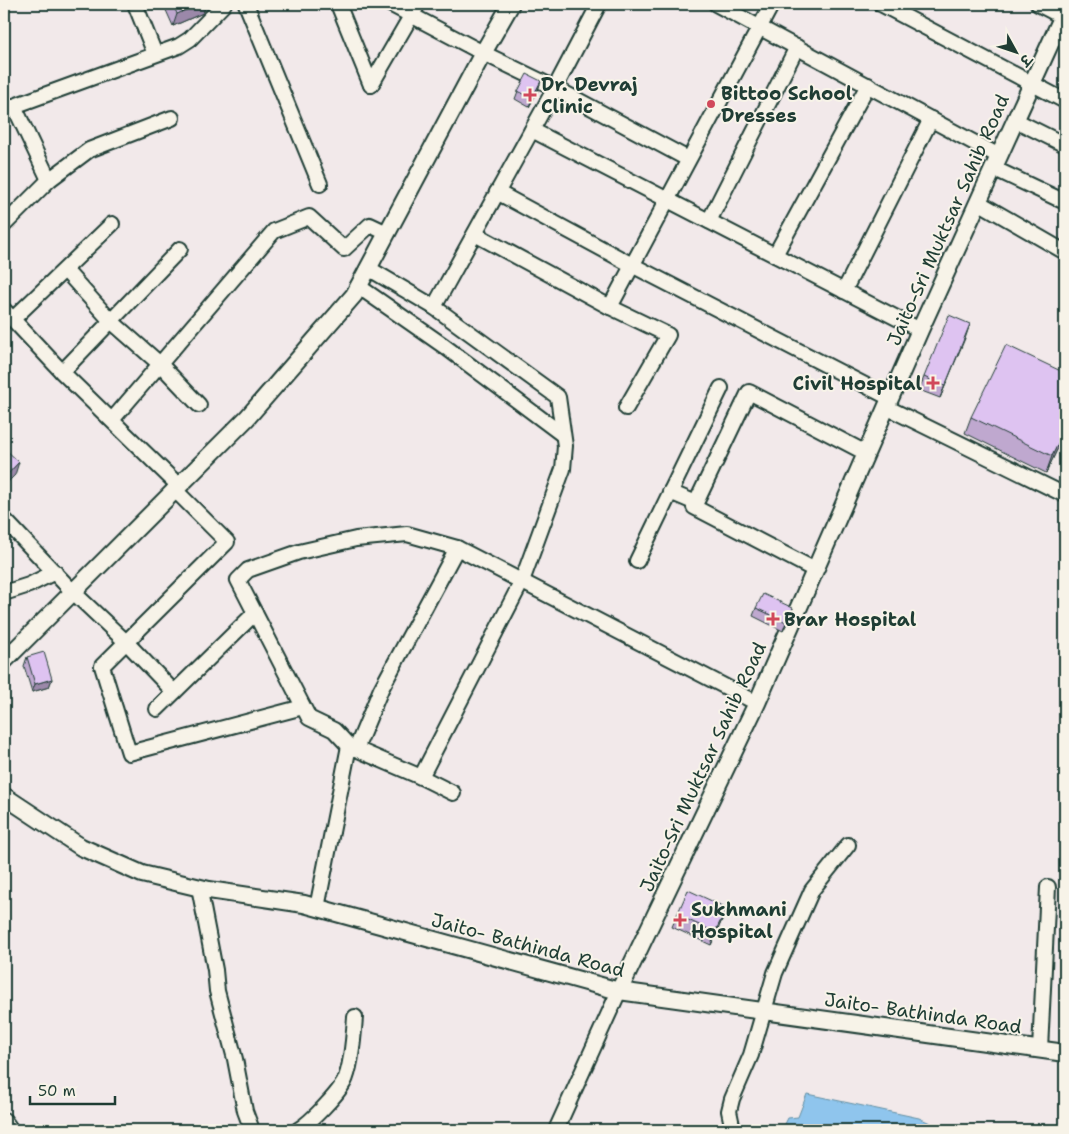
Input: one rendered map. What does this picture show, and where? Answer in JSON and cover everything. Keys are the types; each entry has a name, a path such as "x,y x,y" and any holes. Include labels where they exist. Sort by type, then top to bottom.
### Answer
{"street":[{"path":"135,4 154,54"},
{"path":"49,180 14,106 179,46 190,39 224,4"},
{"path":"246,4 320,184"},
{"path":"338,4 372,85 414,9"},
{"path":"390,4 414,9 483,53 555,88 688,159"},
{"path":"4,660 247,418 354,295 511,4"},
{"path":"434,308 599,4"},
{"path":"716,4 931,119 996,162 1065,202"},
{"path":"610,307 772,4"},
{"path":"880,4 1065,101"},
{"path":"1038,4 1064,14"},
{"name":"Jaito-Sri Muktsar Sahib Road","path":"619,991 757,703 920,330 1064,14"},
{"path":"709,221 797,47"},
{"path":"775,255 868,85"},
{"path":"4,225 49,180 89,150 172,118"},
{"path":"844,291 931,119"},
{"path":"1015,120 1065,145"},
{"path":"532,130 920,330"},
{"path":"497,192 1065,495"},
{"path":"978,202 1065,252"},
{"path":"112,420 274,231 309,217 344,249 370,224 387,233"},
{"path":"112,224 65,270 8,314 62,372 112,420 227,542 102,666 129,753 303,707"},
{"path":"475,234 610,307 668,334 626,408"},
{"path":"62,372 180,249"},
{"path":"368,268 434,308 558,397 565,446 563,469 522,581 421,777"},
{"path":"65,270 112,321 161,365 199,405"},
{"path":"358,286 444,346 563,435"},
{"path":"637,560 721,388"},
{"path":"815,570 694,508 696,503 749,392 866,453"},
{"path":"670,492 696,503"},
{"path":"4,519 72,591 126,642 174,692"},
{"path":"453,793 353,748 334,730 309,718 238,580 248,570 299,552 356,539 407,534 457,548 757,703"},
{"path":"317,908 353,748 457,548"},
{"path":"4,592 29,585 55,572"},
{"path":"157,709 255,613"},
{"name":"Jaito- Bathinda Road","path":"4,796 81,847 142,874 199,888 304,904 619,991 1065,1053"},
{"path":"733,1130 729,1111 732,1099 751,1054 775,973 812,890 848,846"},
{"path":"1040,1049 1048,887"},
{"path":"199,888 215,970 217,991 235,1059 245,1111 252,1130"},
{"path":"556,1130 619,991"},
{"path":"298,1130 328,1102 344,1081 353,1044 356,1017"},
{"path":"4,1120 12,1130"}],"water":[{"path":"807,1094 919,1118 946,1130 782,1130 788,1118 798,1117"}],"building":[{"path":"173,4 199,4 177,14"},
{"path":"527,74 541,81 532,98 518,91"},
{"path":"949,315 970,324 945,386 924,377"},
{"path":"1006,345 1065,373 1065,429 1052,456 971,417"},
{"path":"4,450 19,462 4,478"},
{"path":"763,594 793,608 786,622 756,608"},
{"path":"44,652 52,679 35,684 27,657"},
{"path":"4,747 9,755 4,759"},
{"path":"688,890 727,908 715,932 677,915"},
{"path":"735,1122 741,1130 723,1130"}],"place":[{"name":"Dr. Devraj Clinic","path":"530,95"},
{"name":"Bittoo School Dresses","path":"711,104"},
{"name":"Civil Hospital","path":"933,383"},
{"name":"Brar Hospital","path":"773,619"},
{"name":"Sukhmani Hospital","path":"680,920"}]}
